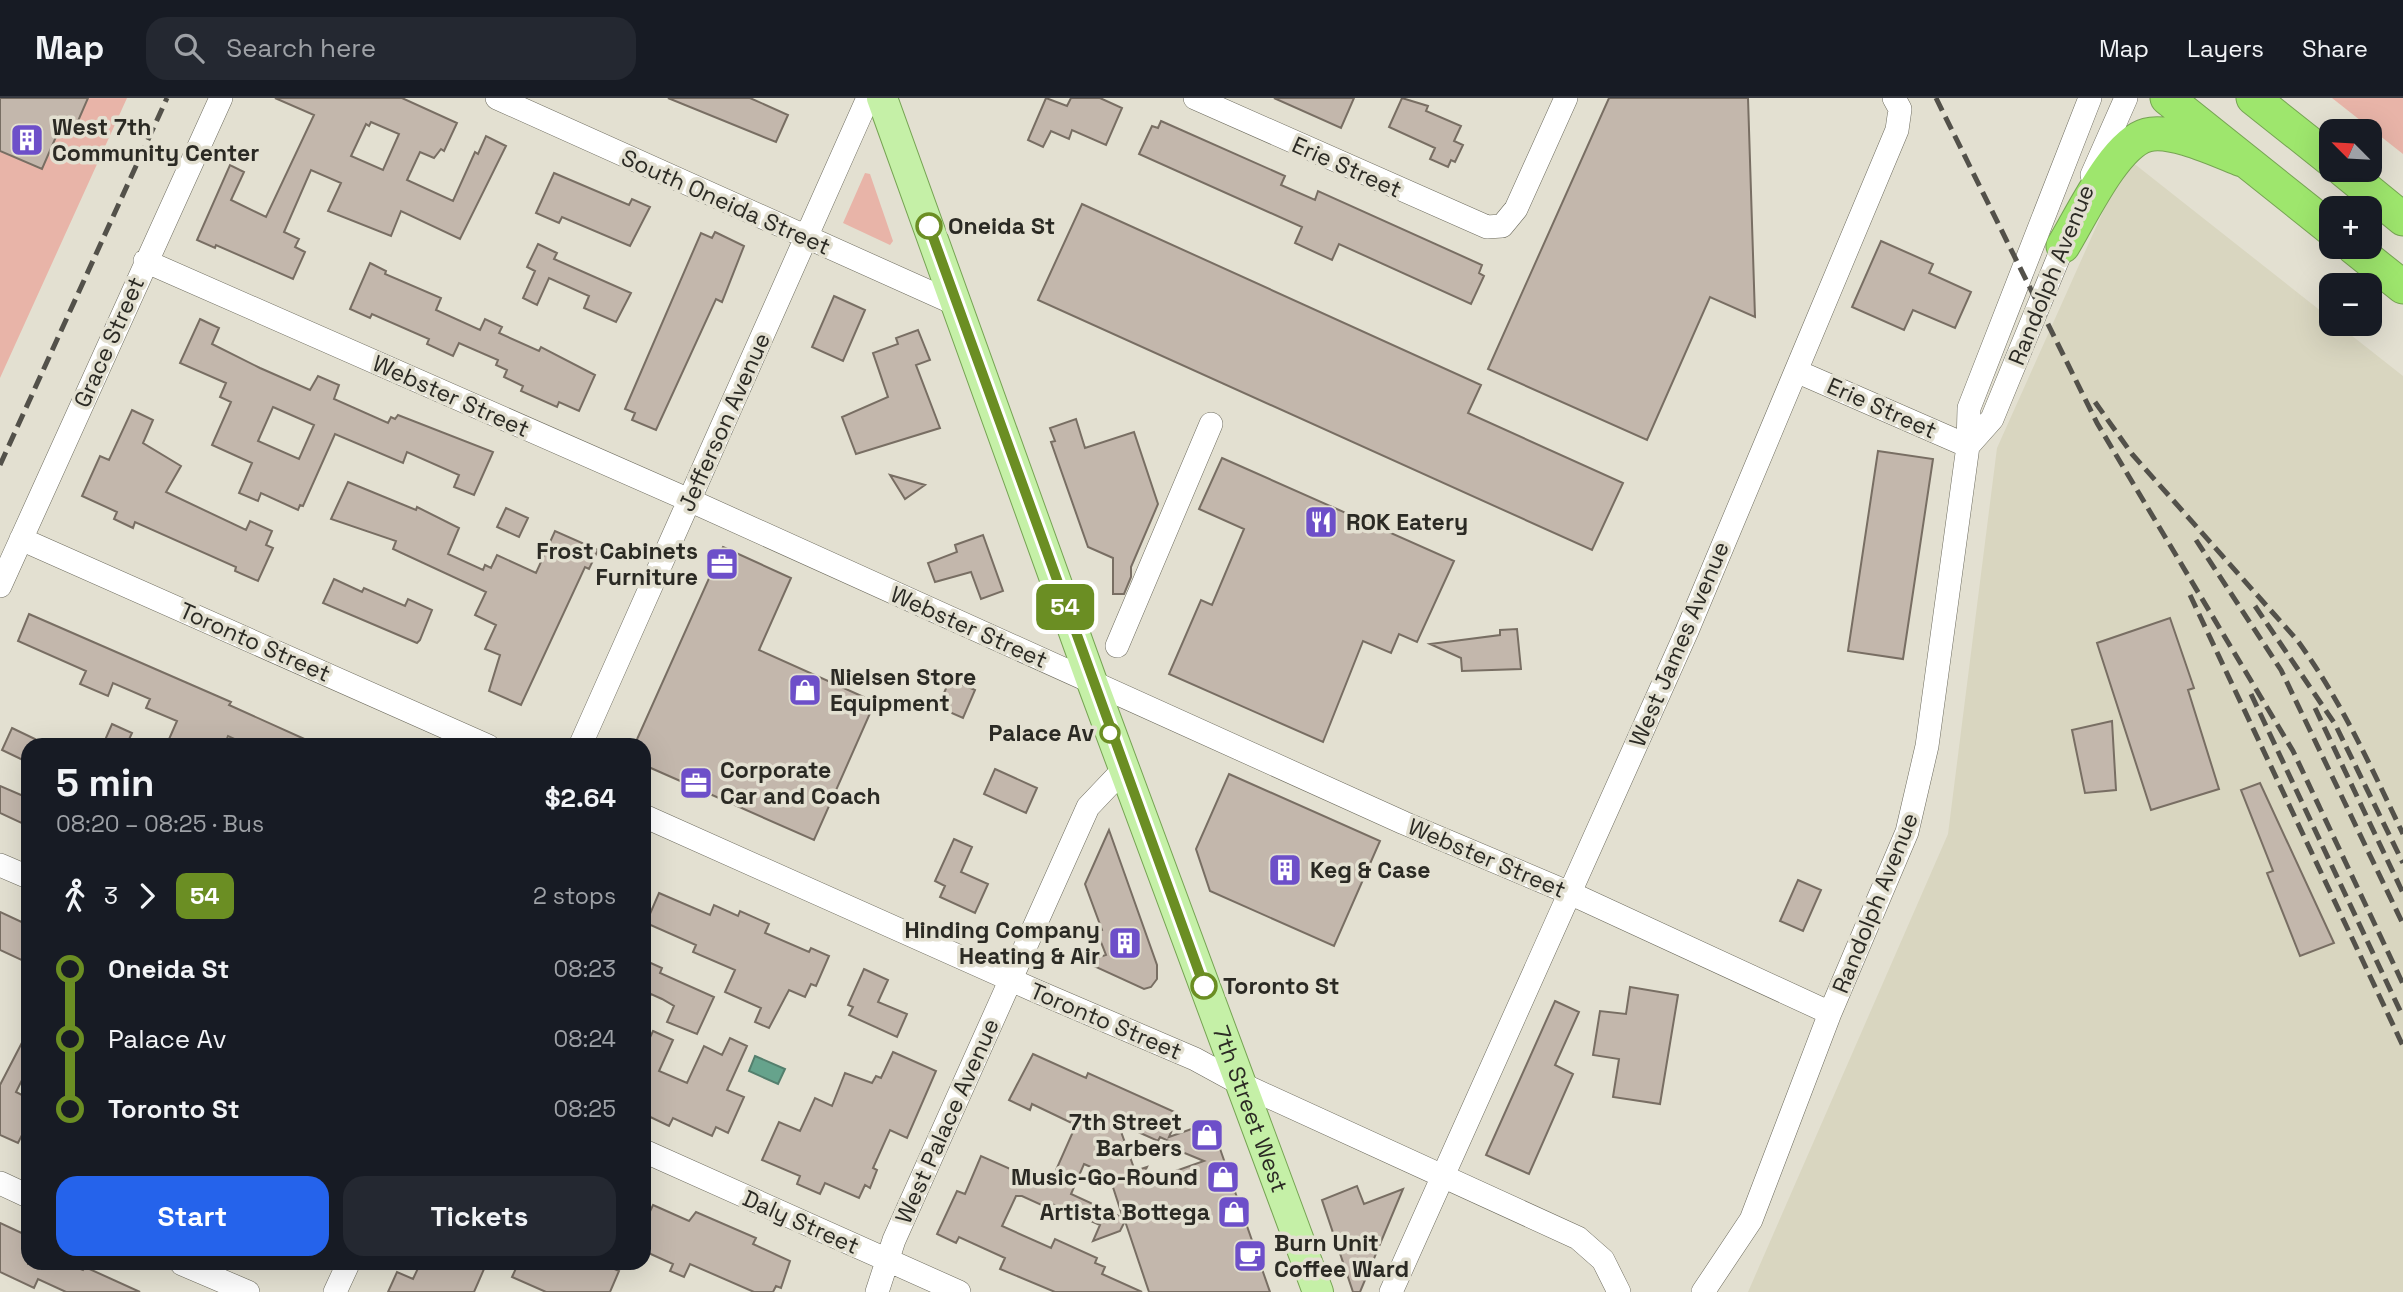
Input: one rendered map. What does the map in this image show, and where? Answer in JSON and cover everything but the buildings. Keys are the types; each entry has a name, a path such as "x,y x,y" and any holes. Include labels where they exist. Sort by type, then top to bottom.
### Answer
{"highway":[{"path":"2166,98 2319,220"},
{"path":"2253,98 2319,150"},
{"path":"2063,246 2126,147 2148,135 2169,135 2242,160"},
{"path":"2358,182 2403,219"},
{"path":"2368,259 2403,287"}],"main road":[{"name":"7th Street West","path":"882,98 1092,682 1318,1292"}],"street":[{"name":"Grace Street","path":"0,586 220,98"},
{"name":"South Oneida Street","path":"497,98 532,105 956,304"},
{"name":"Jefferson Avenue","path":"583,738 868,98"},
{"name":"Erie Street","path":"1195,98 1475,224 1502,226 1516,209 1566,98"},
{"name":"Randolph Avenue","path":"1703,1292 1751,1220 1830,1013 1897,862 1916,797 1927,746 1968,446 1969,408 2090,98"},
{"name":"Randolph Avenue","path":"1968,446 1992,419 2126,98"},
{"name":"West James Avenue","path":"1391,1292 1572,894 1577,874 1687,631 1897,130 1897,104"},
{"name":"Webster Street","path":"145,261 689,500 1404,823 1572,894 1830,1013"},
{"name":"Erie Street","path":"1796,371 1968,446"},
{"path":"1117,646 1211,424"},
{"name":"Toronto Street","path":"21,539 470,738"},
{"name":"West Palace Avenue","path":"877,1292 894,1240 1088,807 1124,769"},
{"name":"Toronto Street","path":"651,819 1195,1059 1239,1083 1444,1174 1578,1238 1603,1260 1619,1292"},
{"path":"0,865 21,874"},
{"name":"Daly Street","path":"651,1154 959,1292"},
{"path":"0,1183 21,1193"},
{"path":"196,1270 248,1292"},
{"path":"335,1292 345,1270"}],"shaded area":[{"path":"0,98 127,98 0,378"},
{"path":"2332,98 2403,98 2403,154 2382,137 2382,119 2359,119"},
{"path":"2127,158 2319,310 2319,336 2352,336 2403,376 2403,1292 1748,1292 1948,834 1997,448"},
{"path":"865,173 870,174 893,241 890,245 843,223"},
{"path":"755,1056 785,1069 778,1084 749,1071"}],"railway":[{"path":"0,465 167,98"},
{"path":"1936,98 2097,423 2293,751 2403,984"},
{"path":"2095,402 2132,454 2297,640 2328,686 2403,834"},
{"path":"2196,540 2281,670 2403,924"},
{"path":"2190,595 2403,1046"},
{"path":"2255,606 2335,724 2403,863"},
{"path":"2251,694 2403,1017"},
{"path":"2315,708 2403,893"}],"bus line":[{"name":"54","path":"929,226 1204,986"}],"place":[{"name":"West 7th Community Center","path":"27,140"},
{"name":"Oneida St","path":"929,226"},
{"name":"ROK Eatery","path":"1321,522"},
{"name":"Frost Cabinets Furniture","path":"722,564"},
{"name":"Nielsen Store Equipment","path":"805,690"},
{"name":"Palace Av","path":"1110,733"},
{"name":"Corporate Car and Coach","path":"696,783"},
{"name":"Keg & Case","path":"1285,870"},
{"name":"Hinding Company Heating & Air","path":"1125,943"},
{"name":"Toronto St","path":"1204,986"},
{"name":"7th Street Barbers","path":"1207,1135"},
{"name":"Music-Go-Round","path":"1223,1177"},
{"name":"Artista Bottega","path":"1234,1212"},
{"name":"Burn Unit Coffee Ward","path":"1250,1256"}]}
